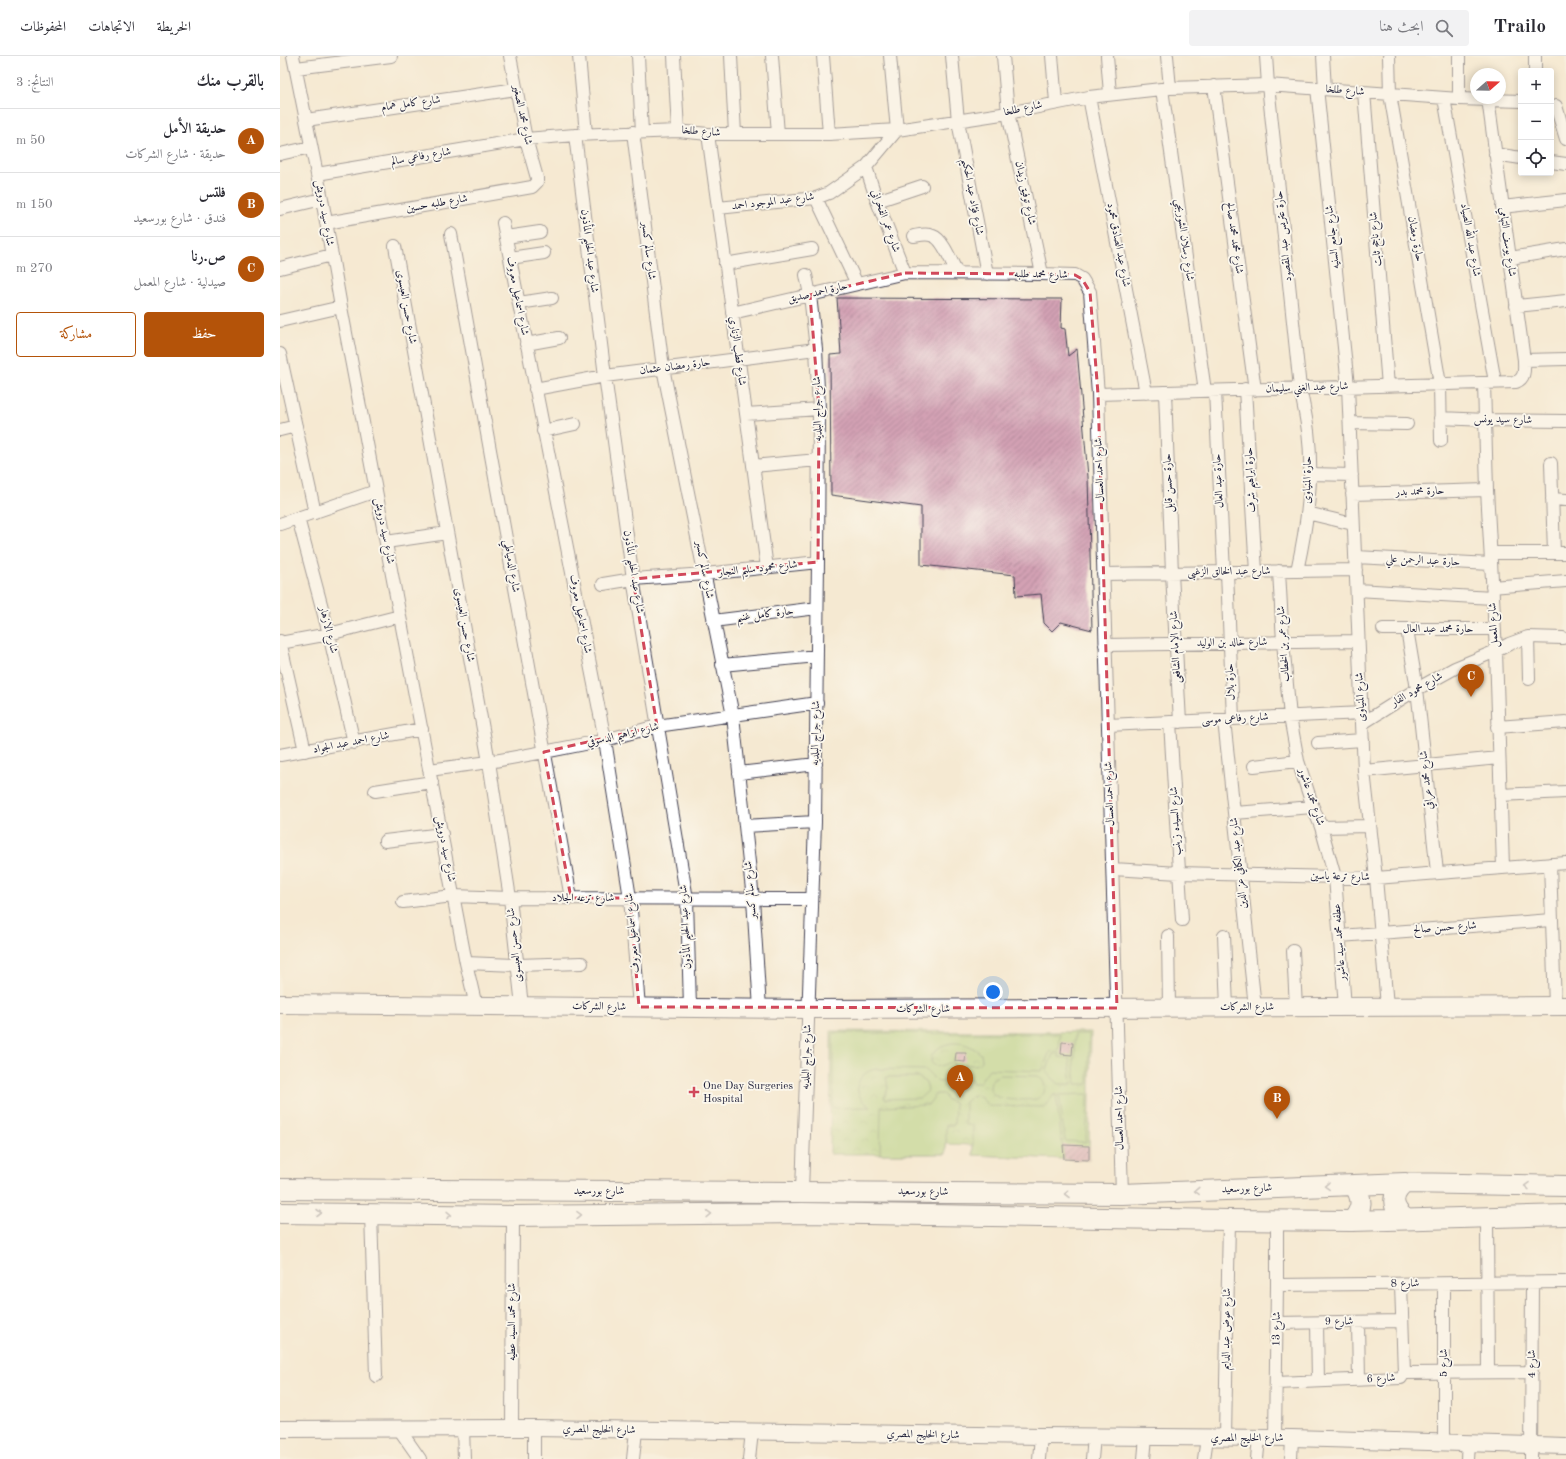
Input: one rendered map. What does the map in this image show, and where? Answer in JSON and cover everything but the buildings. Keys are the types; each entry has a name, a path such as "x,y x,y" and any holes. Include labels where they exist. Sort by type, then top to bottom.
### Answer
{"main road":[{"name":"شارع الشركات","path":"280,1004 760,1009 1560,1006"},
{"name":"شارع بورسعيد","path":"280,1189 1122,1194 1405,1183 1566,1186"},
{"path":"1405,1183 1398,1189 1394,1197 1394,1206 1399,1214 1406,1219"},
{"path":"1352,1221 1358,1213 1361,1204 1360,1194 1354,1185"},
{"name":"شارع بورسعيد","path":"280,1213 513,1216 802,1213 1352,1221 1566,1215"}],"street":[{"name":"شارع سيد درويش","path":"293,56 310,147 322,199 341,307 453,896 476,1006"},
{"path":"296,68 391,56"},
{"name":"شارع محمد الصغير","path":"510,56 526,139 536,173"},
{"name":"شارع عبد الحليم المأذون","path":"579,56 580,135 605,376 657,726 687,899 690,1008"},
{"name":"شارع سالم كسبر","path":"638,56 638,132 663,368 733,716 753,899 760,1009"},
{"path":"674,56 678,131"},
{"path":"732,56 735,134"},
{"path":"772,56 778,134"},
{"path":"823,56 829,134"},
{"path":"890,56 897,130"},
{"name":"شارع فؤاد عبد الحكيم","path":"952,56 958,121 987,274"},
{"name":"شارع توفيق زيدان","path":"1003,56 1008,113 1042,274"},
{"path":"1052,56 1056,102"},
{"path":"1107,56 1110,94"},
{"name":"شارع رسلان الشوربجي","path":"1167,56 1166,88 1210,391"},
{"name":"حارة عتريس عبد المقصود","path":"1266,56 1300,388"},
{"name":"شارع جامع السنيه","path":"1323,56 1321,89 1348,386"},
{"name":"حارة رمضان","path":"1389,56 1390,94 1440,384 1441,441"},
{"path":"1458,56 1459,99"},
{"path":"1535,56 1535,68"},
{"name":"شارع طلخا","path":"526,139 678,131 708,134 829,134 897,130 1008,113 1056,102 1166,88 1268,85 1470,99"},
{"name":"شارع محمد محمد صالح","path":"1214,86 1250,389"},
{"name":"شارع كامل همام","path":"306,120 516,89"},
{"name":"شارع ناجح ثابت","path":"1364,92 1388,386"},
{"name":"شارع عبد الصادق محمود","path":"1089,97 1146,393"},
{"name":"شارع عبد الله الصياد","path":"1444,98 1490,382"},
{"name":"شارع طلخا","path":"1506,100 1518,101"},
{"name":"شارع يوسف التهامي","path":"1489,104 1524,360 1523,377 1516,382"},
{"path":"1558,106 1566,139"},
{"name":"شارع عبد الموجود احمد","path":"718,208 816,198 829,193 866,168 897,130"},
{"name":"شارع قطب الزناري","path":"708,134 767,568"},
{"name":"شارع رفاعي سالم","path":"317,174 526,139"},
{"path":"280,154 310,147"},
{"path":"1495,154 1518,158"},
{"path":"1554,162 1566,164"},
{"name":"شارع عمر الفخراني","path":"866,168 905,273"},
{"name":"شارع طلبه حسين","path":"326,223 532,187 537,182 536,173"},
{"path":"877,201 922,186"},
{"path":"816,198 857,284"},
{"path":"280,209 322,199"},
{"path":"1502,207 1566,200"},
{"name":"شارع اسماعيل معروف","path":"503,223 605,740 630,898 640,1007"},
{"path":"506,237 540,232"},
{"name":"شارع الدمياطي","path":"451,234 571,898"},
{"path":"914,236 927,234 934,236 939,240 957,273"},
{"name":"شارع حسن العيسوى","path":"395,246 489,762 510,898 522,1006"},
{"path":"725,264 812,249"},
{"path":"1510,258 1566,249"},
{"path":"510,258 544,253"},
{"path":"280,268 332,255"},
{"name":"شارع محمد طلبه","path":"905,273 1075,275 1082,279 1090,292 1098,394"},
{"name":"حارة احمد صديق","path":"732,313 905,273"},
{"name":"شارع جراج البلديه","path":"802,1191 815,822 819,409 816,349 810,295 806,275"},
{"path":"519,303 552,298"},
{"path":"1516,306 1566,301"},
{"path":"280,321 341,307"},
{"path":"526,344 559,338"},
{"name":"حارة رمضان عثمان","path":"535,389 605,376 816,349"},
{"path":"280,354 282,377 296,426 315,513"},
{"path":"1524,360 1566,359"},
{"name":"شارع المعمل","path":"1490,382 1486,420 1487,490 1496,652 1497,727 1503,867"},
{"name":"شارع عبد الغني سليمان","path":"1098,394 1516,382"},
{"name":"شارع المنياوى","path":"1348,386 1353,524 1356,557 1358,641 1363,718 1364,771 1376,878 1387,1006"},
{"name":"حارة المنياوى","path":"1296,571 1307,513 1310,474 1308,431 1300,388"},
{"name":"حارة ابراهيم شرف","path":"1250,389 1256,572"},
{"name":"حارة عبد العال","path":"1210,391 1225,572"},
{"name":"حارة حسن قابل","path":"1165,392 1172,573"},
{"name":"شارع احمد العسال","path":"1098,394 1122,1194"},
{"path":"746,414 819,409"},
{"name":"شارع سيد يونس","path":"1440,418 1566,421"},
{"path":"1350,423 1407,424"},
{"path":"543,431 575,424"},
{"path":"280,430 296,426"},
{"path":"753,466 818,460"},
{"path":"1551,463 1552,499 1560,553"},
{"path":"1310,474 1352,475"},
{"name":"حارة محمد بدر","path":"1352,494 1487,490"},
{"path":"280,524 376,491"},
{"path":"1552,499 1566,500"},
{"path":"1307,513 1353,524"},
{"name":"شارع الازهار","path":"298,518 329,634 354,743"},
{"path":"386,542 447,533"},
{"name":"حارة عبد الرحمن علي","path":"1356,557 1491,558 1560,553"},
{"name":"شارع محمود سليم النجار","path":"603,584 634,578 705,574 818,562"},
{"name":"شارع عبد الخالق الزغبى","path":"1103,574 1356,570"},
{"name":"شارع عمر بن الخطاب","path":"1279,571 1283,642 1290,717"},
{"name":"حارة بلال","path":"1225,572 1230,643 1228,719"},
{"name":"شارع الإمام الشافعى","path":"1172,573 1176,644 1175,722"},
{"path":"1357,590 1492,592 1566,581"},
{"name":"حارة كامل غنيم","path":"713,621 818,608"},
{"path":"305,751 280,642 329,634 400,616"},
{"name":"حارة محمد عبد العال","path":"1383,629 1494,629"},
{"name":"شارع محمد عراقي","path":"1407,629 1417,689 1437,872"},
{"path":"1530,679 1528,637 1563,638"},
{"name":"شارع محمود الفار","path":"1363,718 1455,668 1496,652 1509,644 1528,637"},
{"name":"شارع خالد بن الوليد","path":"1105,645 1358,641"},
{"path":"722,665 817,656"},
{"name":"شارع ابراهيم الدسوقي","path":"429,770 489,762 544,752 605,740 657,726 817,704"},
{"name":"شارع رفاعى موسى","path":"1108,725 1290,717 1363,718"},
{"name":"شارع محمد عاشور","path":"1290,717 1298,761 1321,827 1335,877"},
{"name":"شارع عبد الكافي عز الدين","path":"1228,719 1234,813 1255,1007"},
{"name":"شارع السيده زينب","path":"1175,722 1179,873 1182,920"},
{"path":"1497,727 1566,722"},
{"name":"شارع احمد عبد الجواد","path":"280,756 422,729"},
{"path":"1318,743 1363,740"},
{"path":"1364,771 1499,758"},
{"path":"1254,766 1298,761"},
{"path":"739,772 816,764"},
{"path":"375,792 432,782"},
{"path":"1500,795 1566,792"},
{"path":"1234,813 1313,807"},
{"path":"745,826 815,822"},
{"path":"1321,827 1370,826"},
{"path":"385,841 442,834"},
{"name":"شارع ترعة ياسين","path":"1113,869 1179,873 1376,878 1566,863"},
{"path":"1550,864 1551,920 1560,1006"},
{"name":"عطفه محمد سيد عاشور","path":"1335,877 1345,1007"},
{"name":"شارع ترعه الجلاد","path":"403,902 453,896 510,898 812,899"},
{"name":"شارع حسن صالح","path":"1340,936 1551,920"},
{"path":"1224,935 1227,1007"},
{"path":"1168,936 1169,1008"},
{"path":"1293,951 1296,1007"},
{"path":"466,963 517,965 582,963"},
{"path":"371,1213 376,1376"},
{"name":"شارع محمد السيد عطيه","path":"512,1428 513,1216"},
{"path":"1487,1217 1488,1372"},
{"name":"شارع عوض عبد الدايم","path":"1225,1437 1229,1220"},
{"name":"شارع 13","path":"1257,1459 1267,1438 1276,1383 1278,1285 1277,1220"},
{"name":"شارع 8","path":"1278,1285 1566,1282"},
{"name":"شارع 4","path":"1532,1283 1532,1452"},
{"path":"1400,1284 1404,1373"},
{"name":"شارع 5","path":"1444,1284 1444,1442"},
{"name":"شارع 9","path":"1277,1324 1402,1321"},
{"path":"1358,1322 1359,1380"},
{"path":"1317,1323 1318,1381"},
{"name":"شارع 6","path":"1276,1383 1401,1378 1404,1373 1532,1372"},
{"path":"463,1428 464,1459"},
{"path":"534,1428 534,1459"},
{"name":"شارع الخليج المصري","path":"280,1429 534,1428 636,1431 1292,1438 1468,1442 1532,1452 1566,1446"},
{"path":"399,1429 420,1459"},
{"path":"633,1459 636,1431"},
{"path":"749,1459 752,1432"},
{"path":"1039,1459 1041,1436"},
{"path":"1092,1459 1094,1437"},
{"path":"1144,1459 1146,1437"},
{"path":"1204,1459 1206,1438"},
{"path":"1291,1459 1292,1438"},
{"path":"1467,1459 1468,1442"}],"highlighted area":[{"path":"905,273 1075,275 1082,279 1090,292 1098,394 1117,1008 639,1007 630,898 571,898 544,752 657,726 633,579 818,562 819,409 810,295"}],"green space":[{"path":"831,1031 1091,1032 1089,1160 973,1155 973,1145 946,1144 946,1154 830,1154"},
{"path":"833,1033 1060,1034 1059,1050 1050,1051 1042,1071 989,1069 979,1083 972,1083 971,1079 965,1074 965,1064 975,1065 981,1062 981,1054 970,1046 959,1043 949,1044 940,1047 931,1057 932,1062 936,1066 942,1066 954,1062 953,1073 943,1082 938,1082 926,1070 876,1069 863,1075 859,1080 858,1086 860,1097 871,1107 833,1108"},
{"path":"1075,1034 1089,1034 1088,1084 1076,1084 1073,1058 1075,1058"},
{"path":"1059,1053 1059,1057 1069,1058 1072,1084 1059,1084 1046,1072 1053,1054"},
{"path":"999,1075 1038,1076 1044,1083 1044,1093 1037,1099 1014,1100 998,1097 992,1093 990,1088 992,1080"},
{"path":"886,1077 918,1077 926,1082 928,1091 920,1098 886,1099 884,1098 888,1088"},
{"path":"936,1094 943,1094 947,1100 955,1103 954,1125 946,1125 946,1154 880,1154 881,1107 928,1105"},
{"path":"1088,1094 1086,1142 1065,1141 1059,1095"},
{"path":"1054,1095 1056,1095 1064,1159 973,1155 973,1125 965,1125 965,1102 971,1097 980,1096 988,1106 1044,1107"}],"place":[{"name":"ص.رنا","path":"1471,697"},
{"name":"One Day Surgeries Hospital","path":"694,1092"},
{"name":"حديقة الأمل","path":"960,1098"},
{"name":"فلتس","path":"1277,1119"}]}
